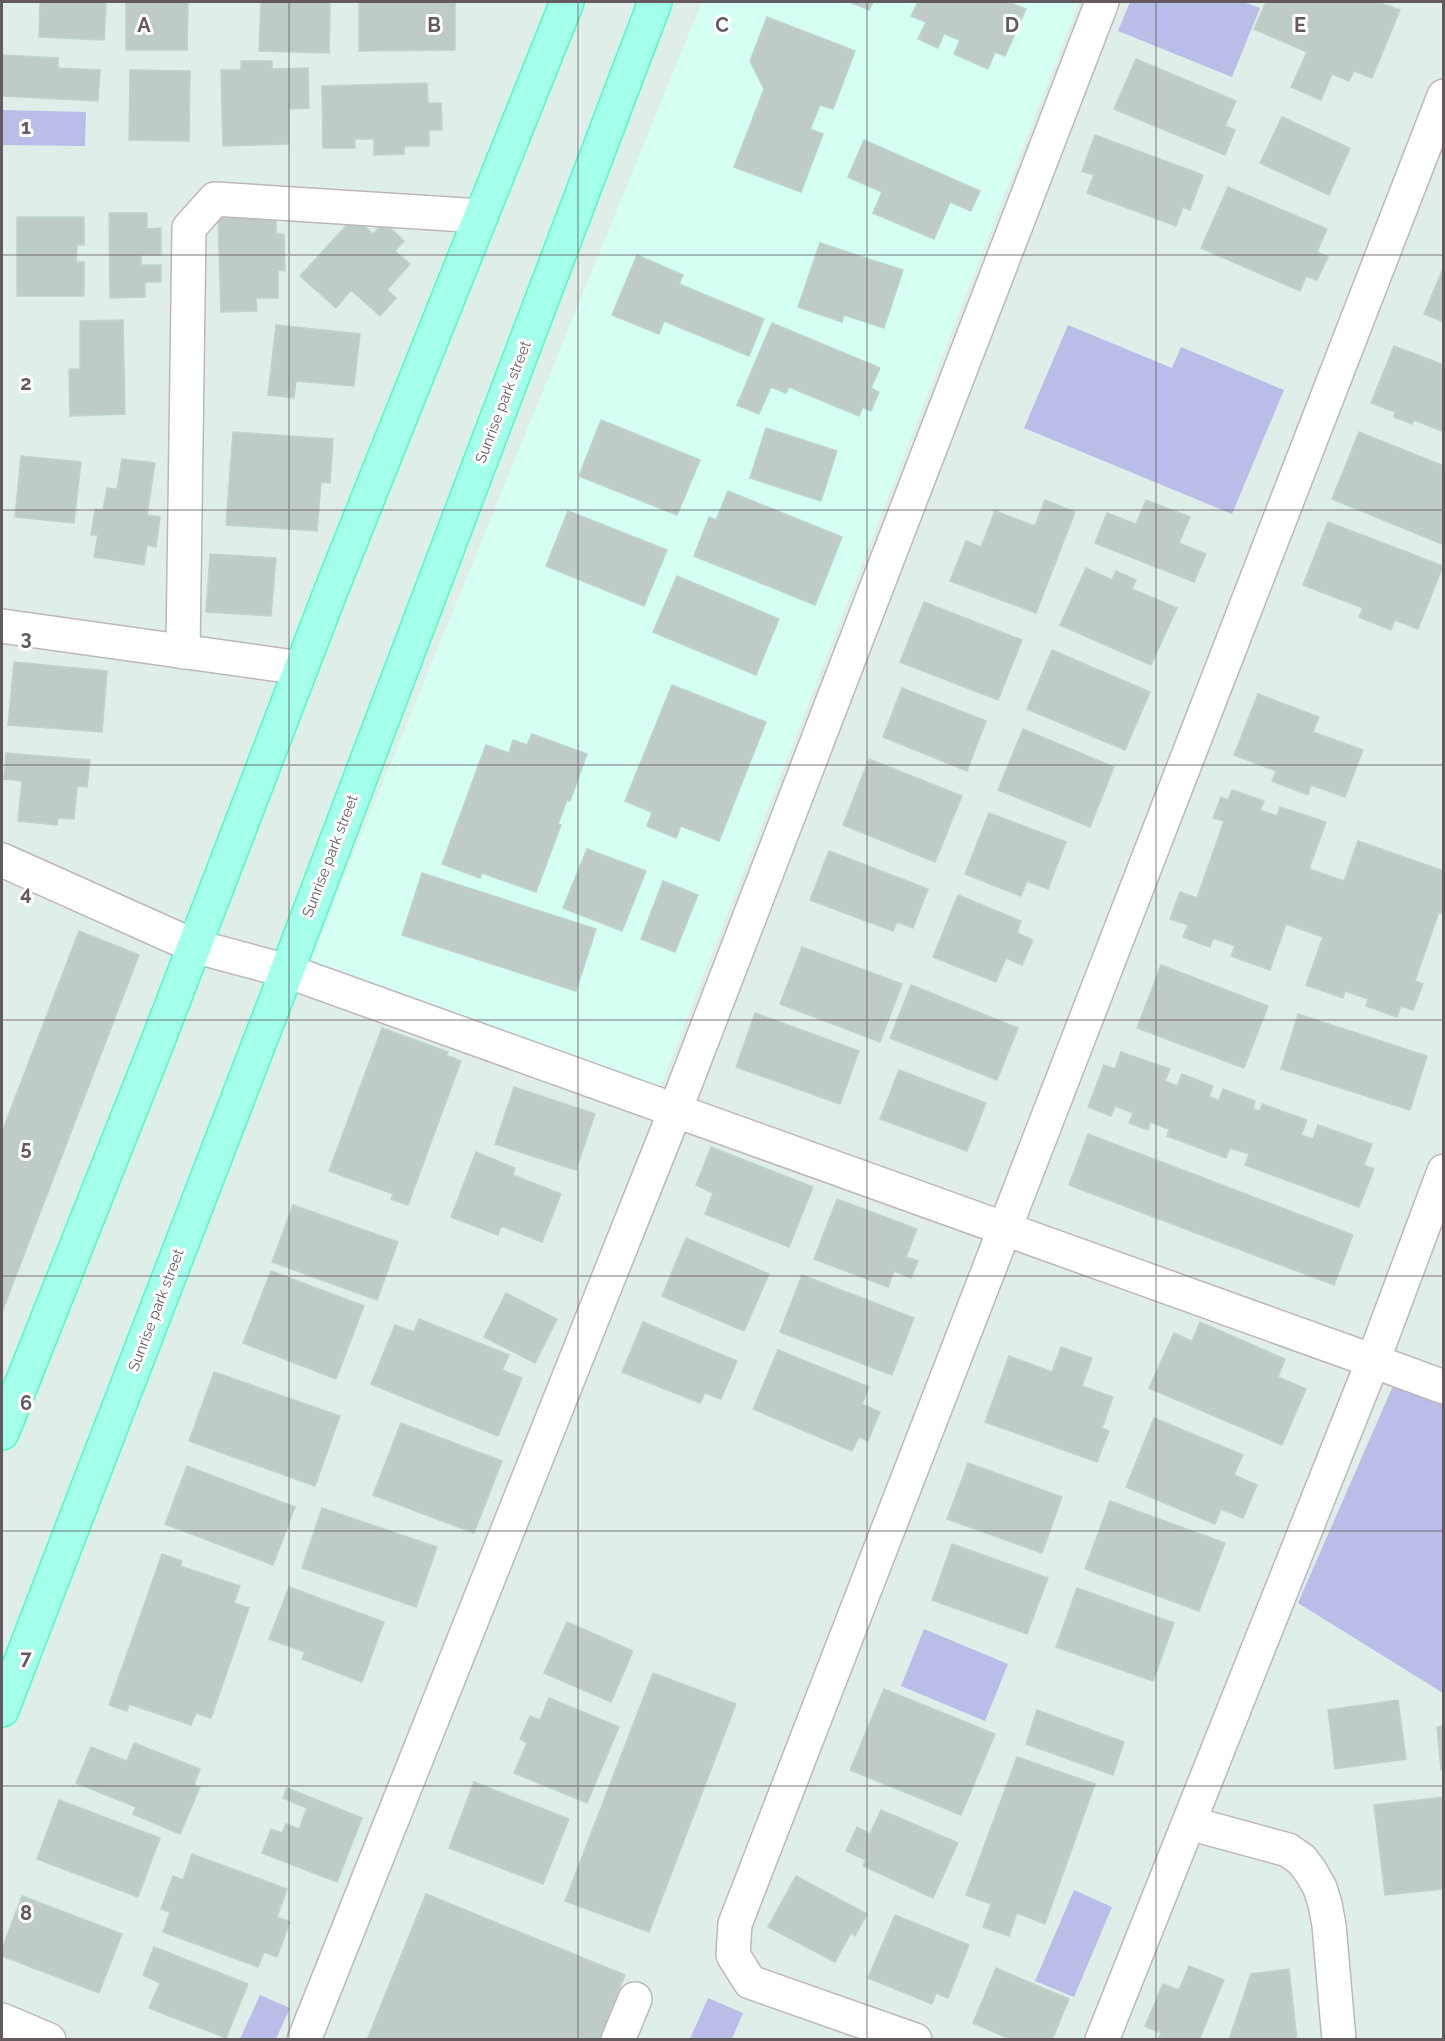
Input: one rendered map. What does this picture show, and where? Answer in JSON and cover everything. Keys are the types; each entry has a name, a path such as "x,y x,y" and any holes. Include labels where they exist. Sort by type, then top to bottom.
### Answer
{"main road":[{"path":"2,1433 301,668 567,2"},
{"name":"Sunrise park street","path":"2,1710 655,2"}],"street":[{"path":"304,2040 675,1111 1102,2"},
{"path":"915,2040 750,1982 733,1955 735,1924 1443,96"},
{"path":"183,652 189,228 215,199 481,216"},
{"path":"2,626 301,668"},
{"path":"2,860 194,946 286,971 1443,1387"},
{"path":"1102,2040 1373,1361 1443,1171"},
{"path":"1189,1822 1288,1850 1302,1860 1311,1872 1320,1888 1329,1924 1339,2040"},
{"path":"618,2040 635,1999"},
{"path":"2,2020 49,2040"}],"shaded area":[{"path":"702,2 1079,2 660,1088 310,961"},
{"path":"1130,2 1243,2 1260,8 1232,77 1118,31"},
{"path":"2,110 86,112 85,146 2,145"},
{"path":"1068,325 1172,368 1181,347 1284,390 1232,514 1024,428"},
{"path":"1393,1386 1443,1405 1443,1693 1298,1603"},
{"path":"924,1629 1008,1664 985,1721 901,1686"},
{"path":"1074,1890 1112,1907 1074,1997 1035,1981"},
{"path":"260,1995 290,2008 276,2039 240,2039"},
{"path":"708,1998 743,2013 732,2039 690,2039"}],"building":[{"path":"40,2 106,2 104,40 39,37"},
{"path":"126,2 188,2 187,50 126,50"},
{"path":"261,2 330,2 329,53 259,51"},
{"path":"359,2 455,2 455,50 359,51"},
{"path":"850,2 873,2 869,10"},
{"path":"918,2 1008,2 1026,9 1005,56 995,52 988,69 954,54 960,40 944,34 938,48 918,39 926,22 911,16"},
{"path":"1266,2 1378,2 1400,10 1372,78 1354,71 1349,81 1332,74 1321,100 1291,87 1307,52 1254,29"},
{"path":"767,17 855,51 833,109 820,105 810,129 823,134 801,192 734,167 764,89 750,61"},
{"path":"2,55 58,58 58,68 100,70 98,101 2,96"},
{"path":"1136,59 1236,101 1225,126 1235,130 1225,155 1114,109"},
{"path":"241,61 272,61 272,69 308,68 309,108 289,109 289,144 223,146 221,70 241,70"},
{"path":"130,70 190,71 189,141 129,140"},
{"path":"427,83 428,103 441,103 442,130 429,130 429,146 404,146 404,154 374,155 374,139 355,139 355,148 323,148 322,86"},
{"path":"1282,117 1350,148 1329,195 1260,163"},
{"path":"1095,135 1203,175 1190,210 1183,207 1176,226 1087,193 1094,175 1082,171"},
{"path":"864,140 980,191 971,211 950,202 934,239 873,213 882,192 848,177"},
{"path":"1228,187 1327,229 1317,252 1328,257 1317,280 1306,276 1300,291 1201,248"},
{"path":"109,213 147,213 147,229 161,228 161,255 141,255 141,265 161,265 161,282 145,282 145,297 110,298"},
{"path":"276,216 276,234 284,234 285,271 278,270 278,298 256,298 257,311 221,312 218,218"},
{"path":"17,217 84,217 84,245 77,245 76,262 84,262 84,296 17,296"},
{"path":"354,217 373,234 384,222 404,241 395,251 410,264 387,290 396,298 380,316 351,290 336,308 300,276"},
{"path":"820,243 903,270 884,328 844,315 842,322 798,307"},
{"path":"637,255 683,275 679,284 764,319 749,356 664,321 659,334 612,315"},
{"path":"1444,266 1444,322 1424,314"},
{"path":"123,320 125,414 70,416 69,369 80,369 80,321"},
{"path":"772,323 880,368 871,388 879,392 871,411 863,407 859,416 789,387 786,393 771,387 759,414 737,405"},
{"path":"276,325 360,334 354,386 296,381 294,398 268,395"},
{"path":"1394,346 1444,365 1444,432 1414,420 1412,424 1394,417 1395,412 1371,403"},
{"path":"601,420 700,460 677,515 579,476"},
{"path":"766,428 837,451 821,501 750,478"},
{"path":"233,432 333,439 330,483 321,482 317,531 226,525"},
{"path":"1359,432 1444,466 1444,545 1332,499"},
{"path":"21,456 81,462 74,523 15,517"},
{"path":"122,459 155,463 147,515 160,517 156,547 147,545 144,565 94,557 98,535 91,535 95,509 103,510 107,488 117,489"},
{"path":"728,491 842,537 815,605 694,556 709,517 716,520"},
{"path":"1045,500 1075,512 1036,613 950,581 966,541 981,547 995,511 1035,526"},
{"path":"1146,500 1190,517 1179,543 1206,554 1194,582 1095,543 1107,513 1136,524"},
{"path":"568,511 667,550 644,606 546,566"},
{"path":"1328,522 1443,566 1418,629 1395,620 1391,630 1359,617 1363,608 1303,585"},
{"path":"210,554 276,558 271,616 206,612"},
{"path":"1086,568 1112,580 1116,571 1136,580 1132,589 1177,608 1151,665 1060,625"},
{"path":"677,576 779,619 756,675 653,632"},
{"path":"924,602 1022,640 998,700 900,662"},
{"path":"1052,650 1150,692 1125,750 1027,709"},
{"path":"14,662 107,671 102,732 8,725"},
{"path":"672,685 766,722 719,841 681,826 676,838 647,826 652,812 625,801"},
{"path":"902,688 986,721 967,771 883,737"},
{"path":"1258,694 1319,717 1313,732 1363,750 1345,797 1311,785 1308,795 1272,781 1276,771 1234,755"},
{"path":"1023,729 1114,767 1090,827 998,790"},
{"path":"532,734 587,754 570,801 567,800 558,824 561,825 536,892 482,873 480,878 442,864 486,745 509,753 513,740 527,745"},
{"path":"6,753 90,760 87,787 77,786 74,819 58,818 57,825 18,821 22,781 4,779"},
{"path":"869,759 962,796 935,862 843,825"},
{"path":"1232,790 1264,801 1260,810 1277,816 1280,807 1326,822 1309,869 1344,881 1358,841 1444,871 1444,914 1439,912 1415,981 1423,984 1413,1010 1401,1006 1397,1017 1366,1006 1368,999 1345,991 1343,998 1306,985 1323,937 1286,924 1270,970 1231,956 1235,946 1213,938 1210,947 1183,937 1188,925 1170,919 1180,892 1197,898 1224,821 1213,818 1221,797 1228,800"},
{"path":"989,813 1066,842 1048,889 1027,881 1021,896 965,874"},
{"path":"587,849 646,871 622,931 563,908"},
{"path":"829,851 928,889 913,928 897,922 893,931 810,900"},
{"path":"422,873 596,929 576,991 402,935"},
{"path":"663,881 698,895 675,952 641,939"},
{"path":"958,895 1021,921 1017,933 1033,940 1022,965 1006,958 996,982 933,957"},
{"path":"79,931 139,955 2,1312 2,1132"},
{"path":"802,947 902,984 880,1042 780,1004"},
{"path":"1161,965 1268,1006 1244,1068 1137,1028"},
{"path":"911,985 1018,1028 997,1080 890,1038"},
{"path":"755,1013 859,1051 840,1104 736,1067"},
{"path":"1298,1014 1427,1056 1410,1110 1281,1069"},
{"path":"382,1028 448,1052 446,1055 461,1061 408,1205 391,1199 393,1194 329,1171"},
{"path":"1121,1052 1170,1069 1165,1081 1177,1086 1182,1074 1213,1086 1209,1097 1219,1100 1223,1089 1255,1101 1253,1109 1260,1111 1262,1104 1307,1120 1301,1135 1313,1139 1318,1125 1372,1144 1364,1165 1374,1169 1359,1207 1245,1165 1249,1154 1230,1148 1226,1158 1167,1136 1169,1129 1150,1122 1148,1130 1129,1123 1133,1113 1115,1106 1111,1116 1088,1107 1104,1065 1115,1069"},
{"path":"899,1070 986,1103 967,1151 880,1119"},
{"path":"514,1087 595,1114 576,1170 495,1144"},
{"path":"1088,1134 1353,1235 1334,1285 1069,1185"},
{"path":"711,1147 813,1187 789,1247 705,1214 713,1193 696,1185"},
{"path":"476,1152 515,1168 513,1175 561,1194 542,1242 501,1226 498,1235 451,1217"},
{"path":"837,1199 917,1229 906,1257 918,1261 911,1278 894,1271 888,1287 814,1259"},
{"path":"293,1205 398,1242 377,1300 272,1262"},
{"path":"686,1238 769,1274 744,1331 662,1296"},
{"path":"271,1271 364,1306 336,1379 243,1343"},
{"path":"802,1275 914,1318 892,1375 780,1332"},
{"path":"506,1293 557,1319 535,1363 484,1337"},
{"path":"419,1319 509,1355 502,1370 522,1378 498,1436 371,1384 395,1325 414,1332"},
{"path":"643,1322 737,1361 721,1399 705,1393 700,1403 622,1372"},
{"path":"1200,1322 1285,1359 1278,1377 1306,1389 1282,1445 1149,1388 1174,1333 1192,1341"},
{"path":"1061,1347 1092,1358 1082,1386 1113,1397 1102,1428 1109,1431 1097,1462 985,1422 1009,1356 1052,1372"},
{"path":"778,1350 869,1387 862,1404 880,1412 868,1441 859,1437 852,1451 753,1409"},
{"path":"214,1372 340,1416 315,1486 189,1441"},
{"path":"1154,1418 1243,1455 1234,1475 1257,1485 1243,1518 1221,1509 1215,1524 1126,1487"},
{"path":"401,1423 502,1461 474,1533 373,1495"},
{"path":"968,1463 1062,1497 1042,1553 947,1519"},
{"path":"187,1466 295,1507 273,1565 165,1524"},
{"path":"1110,1501 1225,1543 1199,1611 1085,1569"},
{"path":"322,1508 437,1547 416,1607 302,1568"},
{"path":"952,1544 1048,1578 1027,1634 932,1600"},
{"path":"162,1554 182,1561 180,1566 240,1586 234,1603 249,1608 211,1718 196,1713 191,1725 129,1704 127,1711 109,1705"},
{"path":"289,1587 384,1622 362,1682 302,1659 305,1652 269,1639"},
{"path":"1077,1588 1174,1623 1153,1681 1056,1647"},
{"path":"567,1622 633,1651 611,1702 544,1673"},
{"path":"653,1673 736,1704 649,1932 565,1901"},
{"path":"884,1689 995,1734 961,1815 850,1770"},
{"path":"549,1698 619,1727 587,1803 514,1773 527,1743 520,1739 530,1716 540,1720"},
{"path":"1398,1700 1406,1759 1335,1769 1328,1710"},
{"path":"1037,1710 1124,1742 1113,1775 1026,1744"},
{"path":"1444,1726 1444,1770 1441,1770 1437,1727"},
{"path":"134,1743 200,1769 194,1785 200,1787 180,1834 133,1814 136,1807 76,1783 91,1747 127,1761"},
{"path":"1017,1757 1095,1784 1045,1924 1017,1913 1009,1936 983,1927 991,1904 966,1895"},
{"path":"474,1782 569,1819 543,1884 449,1848"},
{"path":"287,1788 362,1818 337,1882 262,1853 271,1829 282,1833 286,1824 299,1829 307,1808 283,1798"},
{"path":"1444,1797 1444,1889 1385,1895 1374,1805"},
{"path":"59,1800 160,1838 138,1897 37,1859"},
{"path":"881,1810 958,1843 933,1898 863,1866 866,1860 846,1851 857,1827 870,1834"},
{"path":"192,1854 287,1889 277,1917 290,1922 277,1957 264,1952 258,1967 163,1932 170,1912 161,1909 173,1876 183,1880"},
{"path":"796,1876 867,1914 855,1936 851,1933 835,1962 768,1927"},
{"path":"426,1894 625,1975 599,2040 367,2040"},
{"path":"22,1896 122,1934 99,1993 2,1956 2,1949"},
{"path":"895,1915 969,1945 948,1998 936,1993 932,2004 868,1978"},
{"path":"154,1947 248,1984 226,2038 149,2008 160,1983 143,1975"},
{"path":"1189,1966 1224,1980 1199,2040 1158,2040 1161,2033 1145,2026 1163,1984 1179,1990"},
{"path":"996,1968 1069,1999 1052,2040 1012,2040 973,2023"},
{"path":"1289,1969 1297,2040 1229,2040 1251,1974"}]}
